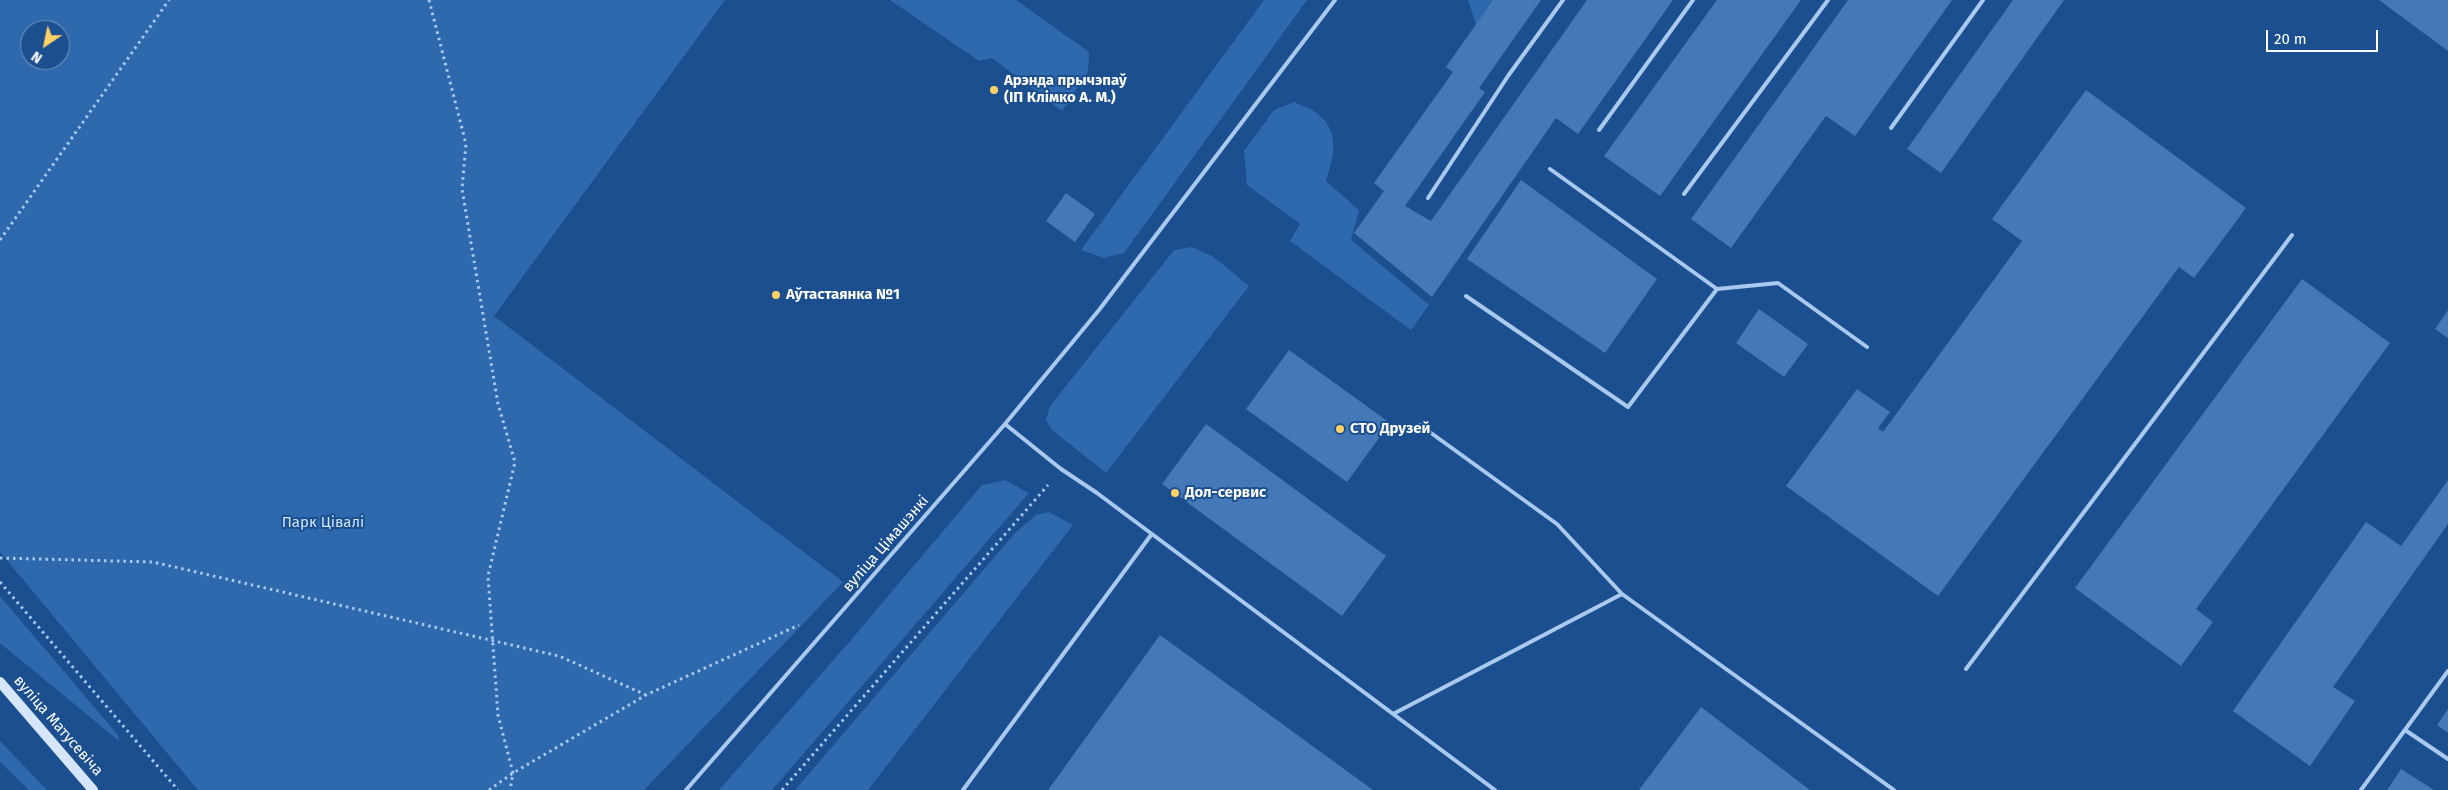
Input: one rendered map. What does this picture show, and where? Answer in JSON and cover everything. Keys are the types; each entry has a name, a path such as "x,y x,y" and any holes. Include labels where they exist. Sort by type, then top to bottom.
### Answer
{"main road":[{"name":"вуліца Матусевіча","path":"0,682 93,790"}],"lane":[{"name":"вуліца Цімашэнкі","path":"686,790 1005,424 1099,310 1335,0"},
{"path":"1428,198 1508,76 1563,0"},
{"path":"1599,130 1693,0"},
{"path":"1684,194 1828,0"},
{"path":"1892,128 1983,0"},
{"path":"1550,169 1718,289 1778,283 1867,347"},
{"path":"1966,669 2292,236"},
{"path":"1466,296 1628,407 1718,289"},
{"path":"1005,424 1061,469 1097,493 1495,790"},
{"path":"1420,425 1557,524 1622,594 1894,790"},
{"path":"963,790 1151,535"},
{"path":"1393,714 1622,594"},
{"path":"2361,790 2448,671"},
{"path":"2405,730 2448,758"}],"path":[{"path":"0,240 169,0"},
{"path":"429,0 466,144 462,189 498,404 516,462 488,576 498,715 513,773 510,790"},
{"path":"782,790 1061,469"},
{"path":"0,558 153,562 558,656 646,695"},
{"path":"0,582 178,790"},
{"path":"489,790 513,773 646,695 806,622"}],"green space":[{"name":"Парк Цівалі","path":"0,0 725,0 494,316 843,582 644,790 198,790 0,552"},
{"path":"890,0 1016,0 1089,52 1088,72 1062,111 992,58 979,61"},
{"path":"1264,0 1307,0 1124,253 1104,258 1081,250"},
{"path":"1468,0 1493,0 1476,25"},
{"path":"1294,102 1317,113 1326,122 1330,130 1333,138 1333,155 1326,181 1359,210 1351,240 1429,305 1411,330 1290,241 1300,224 1247,185 1244,151 1274,110"},
{"path":"1192,247 1214,257 1249,286 1106,473 1052,430 1046,420 1050,406 1174,250"},
{"path":"1005,480 1029,493 772,790 719,790 845,647 982,485"},
{"path":"1049,512 1073,525 868,790 795,790 1015,533 1036,515"},
{"path":"0,596 118,735 119,741 0,643"},
{"path":"0,741 47,790 29,790 0,762"}],"building":[{"path":"1493,0 1541,0 1479,88 1485,92 1405,206 1431,221 1587,0 1673,0 1578,134 1556,118 1432,297 1354,233 1384,191 1374,183 1453,72 1446,67"},
{"path":"1717,0 1801,0 1660,196 1604,156"},
{"path":"1848,0 1952,0 1855,136 1826,116 1731,248 1691,219"},
{"path":"2013,0 2064,0 1941,173 1907,149"},
{"path":"2379,0 2448,0 2448,51"},
{"path":"2086,90 2246,208 2194,278 2179,267 1938,596 1786,486 1857,389 1890,412 1878,428 1883,432 2022,241 1992,219"},
{"path":"1521,180 1657,279 1605,353 1467,259"},
{"path":"1066,193 1095,214 1075,242 1046,221"},
{"path":"2302,279 2390,343 2196,609 2213,622 2181,666 2075,588"},
{"path":"1759,309 1808,344 1784,377 1736,343"},
{"path":"2448,310 2448,338 2435,329"},
{"path":"1289,350 1390,423 1347,482 1246,409"},
{"path":"1206,424 1386,556 1342,616 1162,484"},
{"path":"2448,480 2448,524 2333,687 2355,701 2310,766 2233,711 2366,522 2401,546"},
{"path":"1160,635 1373,790 1048,790"},
{"path":"1701,707 1810,790 1639,790"},
{"path":"2448,709 2448,733 2437,725"},
{"path":"2401,769 2434,790 2387,790"}],"place":[{"name":"Арэнда прычэпаў (ІП Клімко А. М.)","path":"994,90"},
{"name":"Аўтастаянка №1","path":"776,295"},
{"name":"СТО Друзей","path":"1340,429"},
{"name":"Дол-сервис","path":"1175,493"}]}
